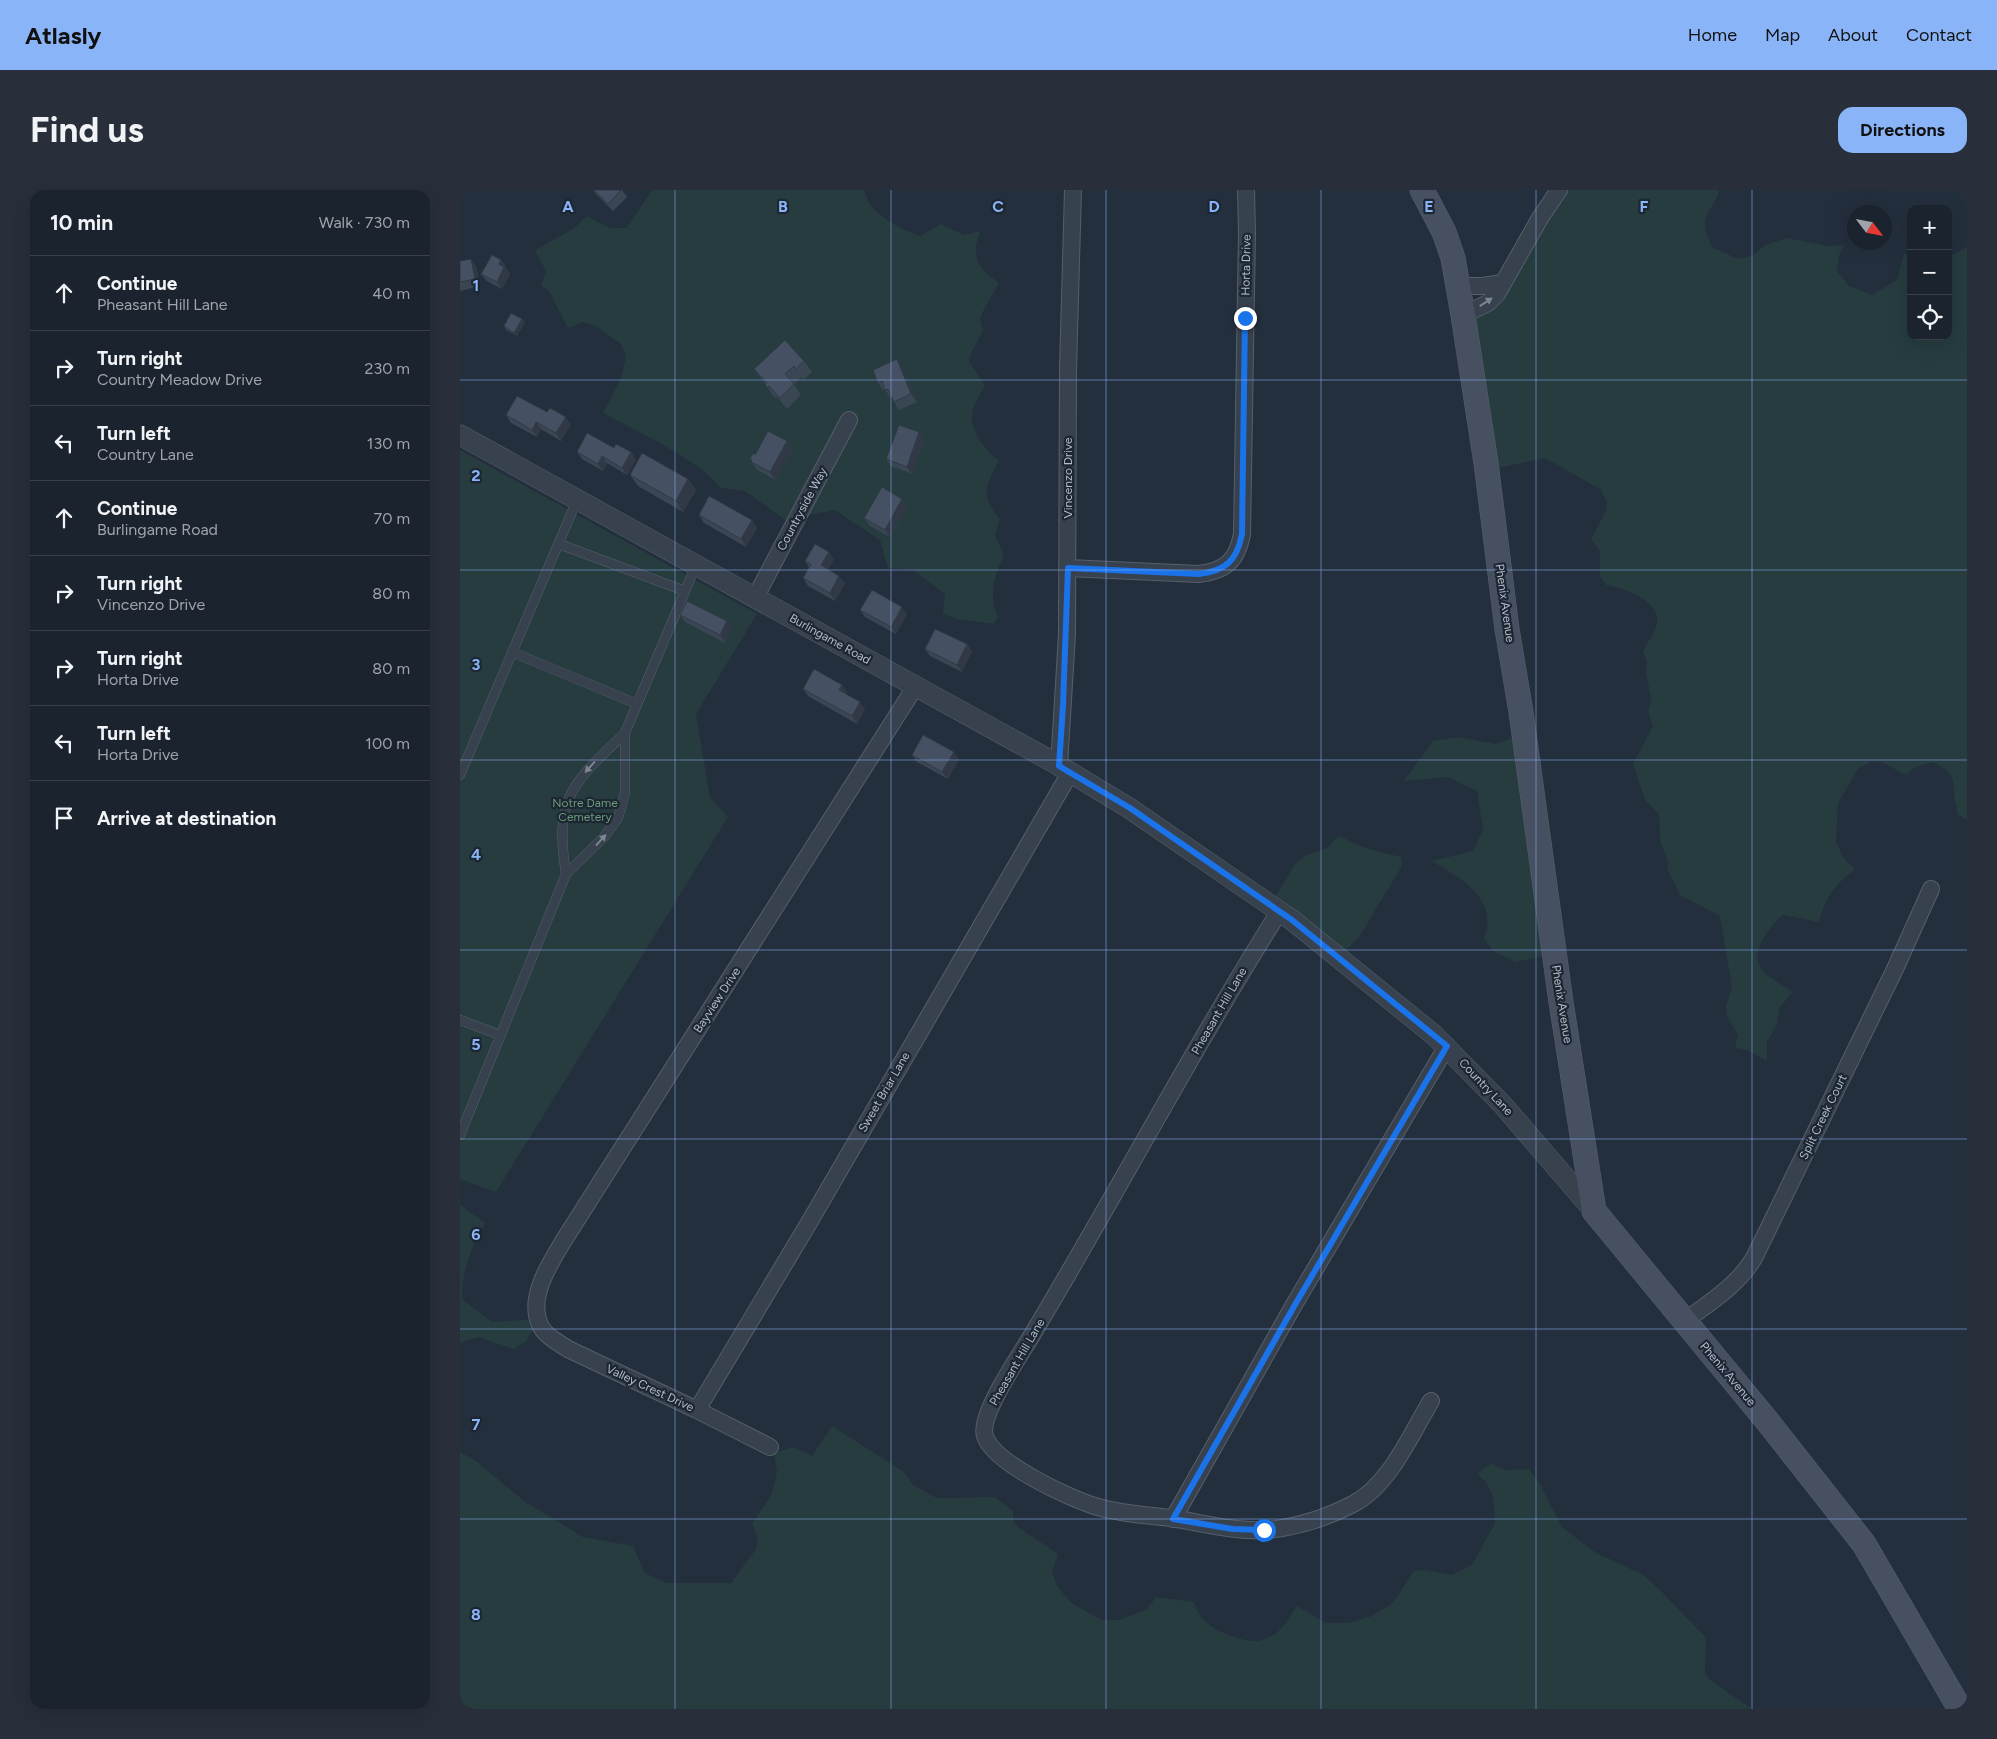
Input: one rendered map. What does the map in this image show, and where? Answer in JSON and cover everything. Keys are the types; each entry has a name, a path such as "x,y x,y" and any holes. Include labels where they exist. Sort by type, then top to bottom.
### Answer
{"main road":[{"name":"Phenix Avenue","path":"1422,190 1444,232 1453,258 1463,315 1486,464 1507,629 1521,712 1594,1211 1768,1422 1864,1544 1960,1709"}],"street":[{"name":"Vincenzo Drive","path":"1064,769 1068,568 1068,369 1073,190"},
{"name":"Horta Drive","path":"1068,568 1199,574 1218,571 1230,562 1239,548 1242,534 1246,190"},
{"path":"1463,315 1488,303 1497,294 1540,218 1559,190"},
{"path":"1457,286 1482,286 1503,283"},
{"name":"Countryside Way","path":"755,598 850,420"},
{"name":"Burlingame Road","path":"460,435 1064,769 1130,808 1195,852"},
{"name":"Bayview Drive","path":"538,1320 538,1290 548,1267 564,1240 916,687"},
{"name":"Sweet Briar Lane","path":"697,1410 810,1221 1064,769"},
{"name":"Country Lane","path":"1195,852 1292,920 1447,1046 1502,1104 1594,1211"},
{"name":"Split Creek Court","path":"1685,1321 1732,1286 1745,1272 1754,1258 1895,969 1931,889"},
{"name":"Pheasant Hill Lane","path":"1278,912 1172,1092 1086,1246 997,1394 986,1422 984,1435 996,1453 1029,1476 1081,1501 1123,1513 1233,1529 1264,1530 1314,1521 1357,1502 1379,1485 1431,1401"},
{"path":"1173,1519 1300,1295 1447,1046"},
{"name":"Valley Crest Drive","path":"538,1320 542,1329 549,1337 568,1349 697,1410 770,1448"}],"lane":[{"path":"460,775 578,500"},
{"path":"559,544 685,591"},
{"path":"566,874 561,831 566,802 577,782 624,733 696,565"},
{"path":"512,652 637,704"},
{"path":"460,1135 566,874 604,837 618,818 625,793 624,733"},
{"path":"460,1020 500,1035"}],"green space":[{"path":"652,190 864,190 872,207 879,214 903,229 920,236 941,224 964,235 980,231 976,248 978,261 985,272 999,283 982,313 980,319 983,331 971,353 969,362 985,385 972,414 974,429 982,444 999,461 990,478 987,491 989,503 1000,519 995,535 1004,555 995,578 993,600 998,617 993,624 957,619 943,614 945,594 913,570 888,568 880,540 835,510 785,520 745,491 721,488 711,477 682,456 603,413 622,376 626,356 621,344 596,326 583,322 568,328 548,290 541,286 546,271 535,250 573,229 587,216 610,228 627,228"},
{"path":"1554,190 1719,190 1709,211 1705,227 1712,247 1738,259 1754,255 1765,245 1787,238 1827,246 1844,245 1838,258 1837,271 1849,286 1872,295 1897,280 1904,254 1907,254 1907,340 1952,340 1952,255 1967,247 1967,820 1957,814 1952,777 1933,762 1915,767 1906,775 1882,762 1872,761 1858,769 1838,803 1836,842 1843,857 1855,870 1836,886 1824,906 1819,922 1783,915 1767,932 1759,949 1757,958 1763,971 1793,992 1779,1008 1777,1024 1767,1042 1767,1061 1747,1050 1735,1048 1738,1035 1727,1016 1726,1006 1732,987 1720,916 1680,895 1667,868 1668,862 1660,840 1659,814 1645,800 1633,764 1653,726 1648,712 1651,698 1646,672 1647,662 1643,651 1655,630 1657,618 1655,610 1641,598 1623,589 1606,585 1600,576 1600,551 1591,539 1606,511 1607,502 1600,489 1545,458 1489,470 1466,315 1489,303"},
{"name":"Notre Dame Cemetery","path":"460,450 757,614 696,714 710,797 728,817 496,1192 460,1179"},
{"path":"1524,733 1555,953 1516,962 1493,951 1484,938 1487,924 1486,912 1482,901 1474,891 1432,861 1473,851 1483,830 1477,791 1448,777 1404,781 1433,741 1458,737 1496,744"},
{"path":"1339,836 1368,849 1401,857 1402,866 1359,937 1339,957 1270,906 1295,864 1307,855 1325,849"},
{"path":"460,1205 485,1223 465,1269 462,1299 492,1322 536,1319 539,1321 526,1341 514,1349 478,1337 460,1343"},
{"path":"832,1426 904,1472 913,1485 937,1498 995,1497 1013,1511 1013,1521 1019,1528 1058,1554 1052,1572 1057,1586 1071,1603 1102,1620 1120,1620 1147,1609 1156,1597 1194,1602 1202,1618 1217,1630 1244,1640 1253,1641 1273,1635 1284,1625 1297,1606 1326,1623 1348,1623 1372,1616 1393,1603 1414,1571 1425,1570 1452,1575 1472,1565 1495,1523 1493,1496 1486,1482 1477,1474 1491,1463 1505,1470 1529,1469 1540,1484 1562,1527 1596,1553 1642,1574 1660,1590 1706,1638 1705,1673 1710,1680 1752,1709 460,1709 460,1452 476,1461 524,1501 583,1537 633,1546 645,1573 665,1583 731,1583 756,1549 758,1538 752,1524 771,1496 777,1472 774,1453 794,1447 812,1456"}],"building":[{"path":"594,190 621,190 608,204"},
{"path":"492,255 501,260 499,264 504,267 497,282 481,274"},
{"path":"471,259 475,279 460,282 460,261"},
{"path":"511,313 522,319 514,333 504,326"},
{"path":"785,340 804,361 796,369 794,366 785,374 794,384 780,398 769,386 768,388 765,385 767,383 754,369"},
{"path":"897,359 911,394 894,402 888,389 885,390 882,381 878,383 873,370"},
{"path":"517,396 547,412 550,408 566,417 556,433 536,422 532,430 506,415"},
{"path":"899,425 919,432 907,467 886,459"},
{"path":"768,431 787,441 770,472 751,462 752,460 750,459 753,453 755,455"},
{"path":"587,433 614,448 616,444 631,452 622,468 602,456 598,464 577,452"},
{"path":"642,453 688,479 676,501 630,475"},
{"path":"882,487 902,499 885,530 864,518"},
{"path":"709,496 752,520 741,539 699,515"},
{"path":"815,544 829,552 821,565 839,576 830,593 803,578 811,564 805,561"},
{"path":"872,590 902,607 891,627 860,610"},
{"path":"687,601 727,621 720,635 680,615"},
{"path":"935,629 967,644 957,665 925,649"},
{"path":"814,669 842,685 839,690 860,702 852,716 803,689"},
{"path":"923,735 954,752 942,772 912,755"}],"route":[{"path":"1245,318 1242,534 1239,548 1230,562 1218,571 1199,574 1068,568 1059,766 1130,808 1292,920 1447,1046 1358,1195 1173,1519 1233,1529 1264,1530"}]}
